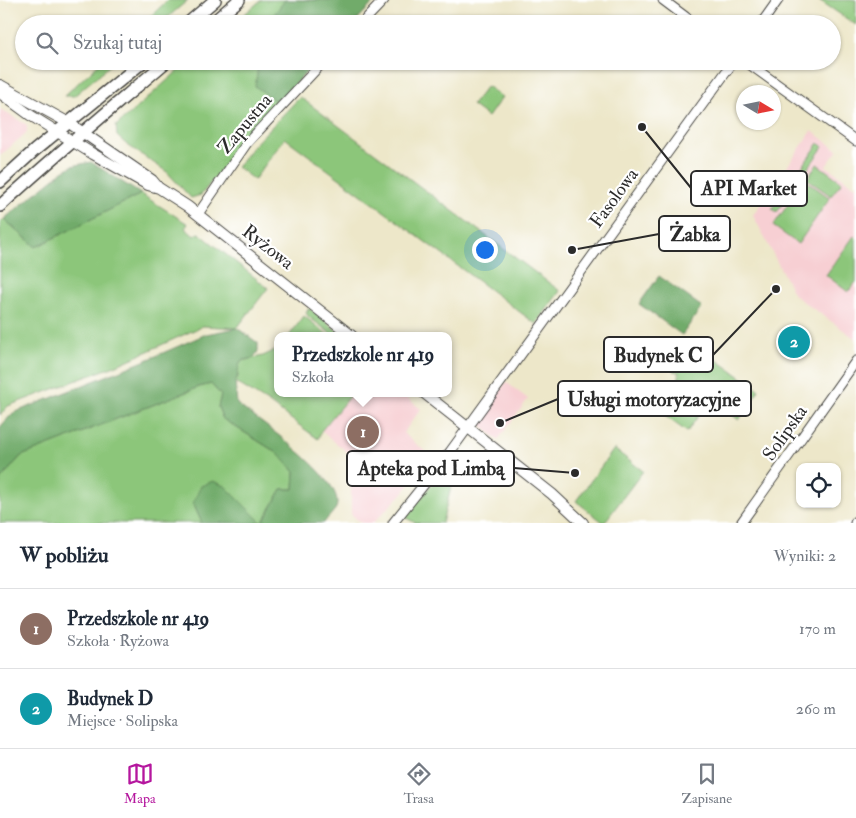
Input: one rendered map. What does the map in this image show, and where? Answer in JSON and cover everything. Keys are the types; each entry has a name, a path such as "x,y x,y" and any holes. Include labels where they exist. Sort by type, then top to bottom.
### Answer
{"main road":[{"path":"198,15 215,0"},
{"path":"222,15 239,0"},
{"path":"0,182 58,131 133,70"},
{"path":"0,206 72,141 156,70"}],"street":[{"path":"370,15 384,0"},
{"path":"663,0 683,15"},
{"path":"767,15 778,0"},
{"name":"Zapustna","path":"198,214 247,143 316,70"},
{"name":"Fasolowa","path":"393,523 450,452 727,70"},
{"path":"757,70 856,142"},
{"name":"Ryżowa","path":"0,85 69,123 152,180 347,332"},
{"name":"Ryżowa","path":"0,93 72,141 132,177 160,188"},
{"name":"Solipska","path":"741,523 856,361"},
{"path":"429,397 552,494 583,523"}],"shaded area":[{"path":"0,109 27,125 27,132 0,156"},
{"path":"812,131 838,150 826,166 856,187 856,339 794,295 753,215"},
{"path":"506,382 528,399 498,440 479,424 482,415"},
{"path":"349,397 406,397 421,409 403,433 432,457 401,495 373,523 361,523 351,514 351,482 358,473 370,481 376,475 321,431"}],"green space":[{"path":"168,0 188,0 170,15 152,15"},
{"path":"261,0 374,0 359,15 244,15"},
{"path":"285,0 376,0 362,15 274,15"},
{"path":"819,0 856,0 856,25 853,23"},
{"path":"92,70 104,70 74,96 64,96"},
{"path":"179,70 304,70 289,85 201,195 191,198 167,172 117,136 116,126"},
{"path":"258,70 309,70 278,103 255,86"},
{"path":"487,86 502,97 488,117 472,105"},
{"path":"300,97 560,291 536,324 285,138 254,180 237,167 253,146"},
{"path":"819,143 823,147 777,212 772,209"},
{"path":"91,162 141,194 36,247 4,219 63,171 72,166"},
{"path":"817,164 842,182 831,196 807,179"},
{"path":"805,180 830,198 798,244 773,226"},
{"path":"141,194 188,224 185,228 194,236 199,233 268,288 237,328 203,326 115,366 8,406 0,415 0,223 4,219 36,247"},
{"path":"854,236 856,238 856,282 848,292 826,275"},
{"path":"659,276 702,307 682,335 639,304"},
{"path":"309,308 339,332 329,332 306,313"},
{"path":"304,316 324,332 292,332"},
{"path":"237,328 258,343 258,352 253,358 241,361 235,382 237,404 298,452 328,482 336,496 336,508 324,523 262,523 282,489 294,489 295,472 279,454 223,419 218,407 221,395 211,384 21,456 0,480 0,427 13,413 149,359 206,334"},
{"path":"693,343 759,390 739,420 710,399 687,432 657,410 679,379 679,372 673,371"},
{"path":"274,351 274,397 349,397 321,431 318,439 269,403 235,382 238,377 237,368 241,361 263,356"},
{"path":"211,384 221,395 218,407 223,419 279,454 295,472 294,489 282,489 262,523 225,486 193,503 202,523 0,523 0,480 21,456"},
{"path":"614,449 643,471 604,523 576,501"},
{"path":"460,452 442,523 416,523 404,517"},
{"path":"213,481 225,486 262,523 202,523 193,503 201,486"}],"place":[{"name":"API Market","path":"642,127"},
{"name":"Żabka","path":"572,250"},
{"name":"Budynek C","path":"776,289"},
{"name":"Budynek D","path":"794,342"},
{"name":"Usługi motoryzacyjne","path":"500,423"},
{"name":"Przedszkole nr 419","path":"363,432"},
{"name":"Apteka pod Limbą","path":"575,473"}]}
